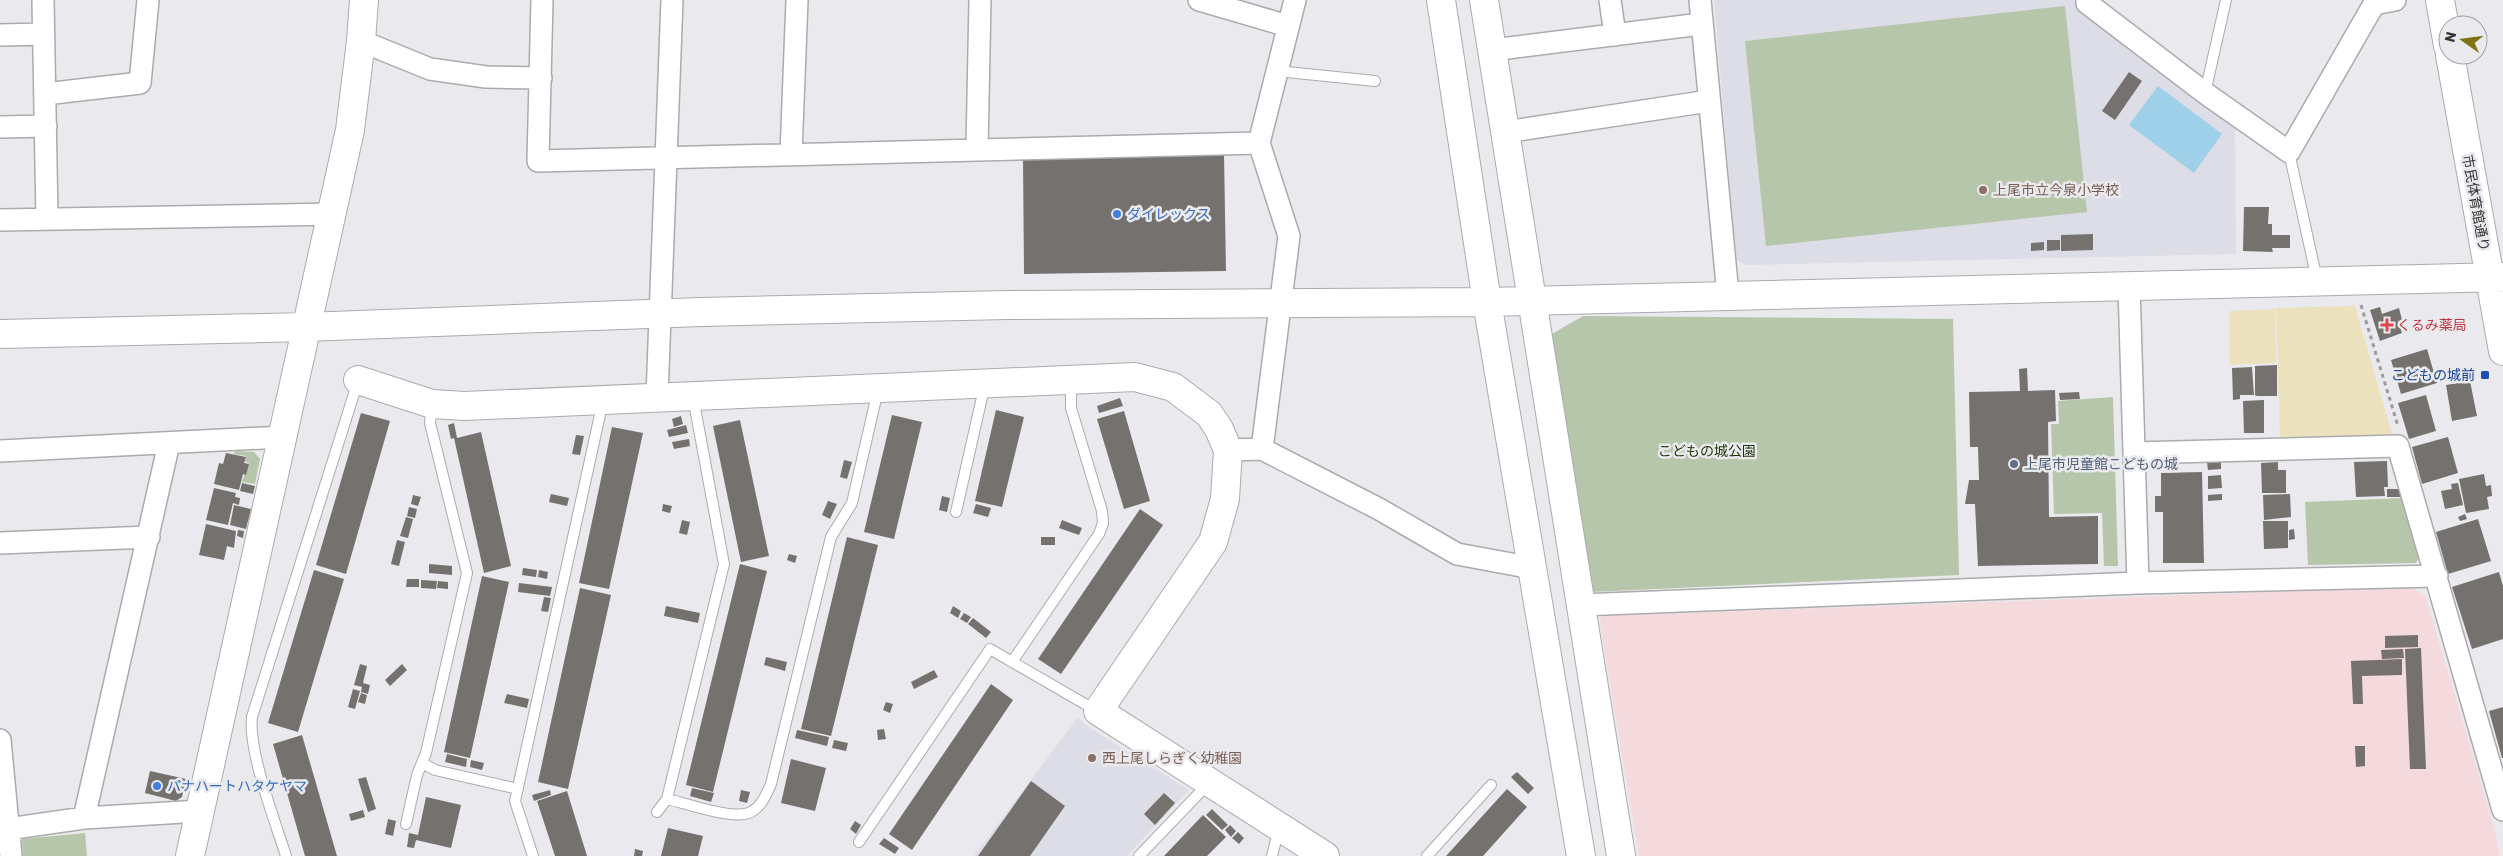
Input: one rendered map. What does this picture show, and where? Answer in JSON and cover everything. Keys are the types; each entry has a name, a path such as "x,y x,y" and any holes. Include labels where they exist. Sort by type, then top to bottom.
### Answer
{"street":[{"path":"43,0 47,218"},
{"path":"45,94 140,83 148,0"},
{"path":"190,856 305,327 333,214 350,130 364,0"},
{"path":"542,0 538,160 1259,143"},
{"path":"657,397 672,0"},
{"path":"791,154 797,0"},
{"path":"977,149 980,0"},
{"path":"1199,0 1288,26"},
{"path":"1262,449 1288,236 1259,143 1295,0"},
{"path":"1441,0 1487,302 1581,856"},
{"path":"1484,0 1530,300 1621,856"},
{"path":"1610,0 1615,35"},
{"path":"1700,0 1728,295"},
{"path":"2087,0 2087,3 2205,93 2289,152 2374,4 2395,0"},
{"path":"2440,0 2443,15"},
{"path":"1492,50 1702,24"},
{"path":"0,35 44,34"},
{"path":"361,41 430,70 486,77 541,78"},
{"name":"市民体育館通り","path":"2452,65 2496,277 2503,351"},
{"path":"1505,132 1709,101"},
{"path":"0,127 46,126"},
{"path":"0,220 333,214"},
{"path":"0,334 305,327 661,314 1007,305 1487,302 2496,277"},
{"path":"2129,286 2138,583"},
{"path":"358,380 432,404 465,406 1134,377 1173,387 1209,414 1220,429 1228,450 1225,499 1213,542 1098,711 1209,784 1325,856"},
{"path":"0,451 282,437"},
{"path":"84,818 169,443"},
{"path":"2135,454 2398,446 2503,810"},
{"path":"1228,450 1262,449 1379,509 1457,554 1533,568"},
{"path":"0,543 149,537"},
{"path":"1580,605 2138,583 2437,576"},
{"path":"0,740 4,830 11,856"},
{"path":"4,830 84,818 200,811"}],"lane":[{"path":"2205,93 2226,0"},
{"path":"1277,70 1375,81"},
{"path":"2289,152 2317,281"},
{"path":"286,856 259,765 251,728 252,717 358,380"},
{"path":"1012,662 1099,534 1103,522 1102,511 1071,408 1071,380"},
{"path":"956,512 985,384"},
{"path":"667,799 737,815 750,812 761,804 771,784 831,537 852,503 879,388"},
{"path":"657,812 667,799 724,564 693,396"},
{"path":"533,856 515,801 603,400"},
{"path":"406,824 467,573 430,423 432,404"},
{"path":"859,842 990,649 1098,711"},
{"path":"422,763 435,770 518,789"},
{"path":"1138,856 1209,784"},
{"path":"1427,856 1491,785"},
{"path":"1272,856 1279,828"}],"path":[{"path":"2360,301 2403,442 2398,446"}],"shaded area":[{"name":"上尾市立今泉小学校","path":"1714,0 2078,0 2235,126 2236,254 1745,265 1736,259"},
{"path":"2410,587 2425,595 2494,827 2500,856 1639,856 1600,623 1602,616"},
{"name":"西上尾しらぎく幼稚園","path":"1078,717 1087,726 1189,790 1127,856 974,856"}],"green space":[{"path":"2065,6 2087,212 1766,246 1745,41"},
{"name":"こどもの城公園","path":"1583,316 1953,319 1959,575 1591,592 1552,334"},
{"path":"2113,397 2118,566 2104,566 2102,513 2054,514 2051,424 2059,424 2058,401"},
{"path":"235,451 254,452 260,459 255,484 242,482 249,463 245,462 246,456 234,454"},
{"path":"2405,498 2421,554 2416,563 2308,565 2305,502"},
{"path":"85,833 87,856 23,856 22,839"}],"sand":[{"path":"2355,306 2393,438 2280,441 2276,308"},
{"path":"2275,309 2276,363 2230,365 2229,311"}],"water":[{"path":"2158,86 2222,134 2194,173 2129,125"}],"building":[{"path":"2129,72 2142,81 2115,120 2102,111"},
{"path":"1224,154 1226,271 1024,274 1023,158"},
{"path":"2244,207 2269,207 2268,224 2272,224 2272,235 2290,235 2290,248 2272,248 2273,252 2243,251"},
{"path":"2093,234 2093,250 2061,251 2061,235"},
{"path":"2047,240 2060,240 2060,250 2047,251"},
{"path":"2044,242 2044,250 2031,251 2031,243"},
{"path":"2380,307 2382,314 2399,308 2402,320 2398,321 2402,333 2380,341 2370,310"},
{"path":"2427,349 2437,383 2401,394 2391,360"},
{"path":"2277,365 2277,396 2255,395 2255,366"},
{"path":"2252,367 2254,395 2240,395 2240,399 2233,400 2232,368"},
{"name":"上尾市児童館こどもの城","path":"2027,368 2028,391 2055,390 2056,421 2048,422 2049,517 2098,516 2098,564 1978,566 1975,504 1965,504 1969,480 1979,480 1978,447 1970,447 1969,392 2020,391 2019,369"},
{"path":"2470,381 2477,416 2452,421 2446,385"},
{"path":"2079,392 2080,399 2060,400 2059,393"},
{"path":"2426,395 2436,431 2409,439 2398,403"},
{"path":"1120,398 1123,406 1099,413 1097,406"},
{"path":"2264,400 2264,433 2244,433 2243,401"},
{"path":"996,410 1024,417 1002,507 975,501"},
{"path":"1124,411 1150,501 1124,509 1097,419"},
{"path":"361,413 390,421 346,574 316,565"},
{"path":"892,415 922,422 894,539 864,532"},
{"path":"681,416 683,424 674,427 672,419"},
{"path":"740,420 769,556 741,562 713,426"},
{"path":"454,423 457,438 481,432 511,566 484,573 454,438 451,439 448,425"},
{"path":"686,425 688,433 669,437 667,430"},
{"path":"612,427 643,433 609,589 579,583"},
{"path":"576,435 584,436 580,455 572,454"},
{"path":"2448,437 2458,473 2422,484 2412,447"},
{"path":"689,439 690,446 674,449 672,442"},
{"path":"226,453 246,457 244,463 249,464 246,475 243,474 239,490 214,484 219,463 223,464"},
{"path":"844,460 852,462 847,479 840,477"},
{"path":"2387,461 2388,487 2384,487 2385,496 2356,497 2354,462"},
{"path":"2207,462 2221,462 2221,469 2208,470"},
{"path":"2278,462 2278,470 2286,470 2286,493 2262,493 2261,463"},
{"path":"2202,472 2204,563 2163,563 2163,512 2155,512 2155,496 2161,496 2161,473"},
{"path":"2484,474 2486,486 2491,485 2492,496 2487,497 2489,509 2466,513 2459,479"},
{"path":"2221,475 2222,488 2208,489 2208,476"},
{"path":"242,483 255,486 253,494 240,491"},
{"path":"2458,483 2463,505 2445,509 2441,491 2452,489 2451,484"},
{"path":"214,488 236,493 235,497 240,498 239,505 233,503 228,525 206,520"},
{"path":"2387,489 2402,489 2402,497 2387,497"},
{"path":"551,494 569,498 567,506 549,502"},
{"path":"2222,494 2222,500 2208,501 2208,495"},
{"path":"2290,494 2291,517 2264,520 2263,495"},
{"path":"413,495 421,497 418,506 411,504"},
{"path":"942,496 950,498 947,512 939,510"},
{"path":"828,501 837,504 830,519 822,515"},
{"path":"663,504 672,506 670,513 662,511"},
{"path":"976,504 991,508 988,517 973,513"},
{"path":"234,505 251,509 246,529 230,525"},
{"path":"409,507 417,509 415,518 407,516"},
{"path":"1140,509 1163,525 1061,674 1038,659"},
{"path":"2465,514 2467,519 2460,521 2458,517"},
{"path":"406,517 413,519 408,538 400,536"},
{"path":"2478,519 2491,561 2448,574 2436,532"},
{"path":"682,520 690,522 687,535 679,533"},
{"path":"1062,520 1082,528 1079,535 1059,528"},
{"path":"2263,521 2288,521 2288,548 2264,549"},
{"path":"206,524 236,531 234,548 227,546 224,560 199,555"},
{"path":"2294,529 2295,539 2289,540 2289,530"},
{"path":"238,530 244,531 243,538 237,536"},
{"path":"847,537 878,545 831,736 801,729"},
{"path":"1041,537 1055,537 1055,545 1041,545"},
{"path":"397,540 405,542 399,566 391,564"},
{"path":"789,554 797,556 795,563 787,560"},
{"path":"429,564 452,566 452,575 429,573"},
{"path":"740,564 767,571 713,792 686,785"},
{"path":"523,568 537,570 536,577 522,575"},
{"path":"314,570 344,579 298,732 268,723"},
{"path":"539,570 548,572 547,579 538,577"},
{"path":"2499,572 2503,586 2503,639 2472,649 2452,587"},
{"path":"482,576 509,582 470,758 444,752"},
{"path":"407,579 419,579 419,587 406,587"},
{"path":"421,580 437,581 436,589 421,588"},
{"path":"438,581 448,582 448,589 437,588"},
{"path":"519,583 552,587 550,596 518,592"},
{"path":"580,588 611,595 568,789 538,782"},
{"path":"544,597 551,598 548,612 541,611"},
{"path":"666,606 700,613 698,623 664,616"},
{"path":"953,606 961,611 958,618 950,613"},
{"path":"964,613 971,617 967,623 960,619"},
{"path":"973,618 991,632 986,638 968,624"},
{"path":"2418,635 2418,647 2385,648 2385,636"},
{"path":"2421,648 2426,769 2410,769 2405,649"},
{"path":"2403,649 2404,658 2382,659 2381,650"},
{"path":"766,657 787,662 785,671 764,665"},
{"path":"2402,659 2402,675 2362,676 2363,704 2353,704 2351,661"},
{"path":"360,664 367,666 363,683 370,685 368,694 361,692 362,687 354,685"},
{"path":"402,664 407,670 390,686 385,680"},
{"path":"934,670 938,677 914,689 911,682"},
{"path":"991,684 1013,700 912,850 889,834"},
{"path":"353,689 360,691 355,709 348,707"},
{"path":"361,693 367,695 365,704 358,702"},
{"path":"507,694 529,699 527,708 504,703"},
{"path":"886,702 893,704 890,713 883,710"},
{"path":"2503,707 2503,758 2502,758 2489,711"},
{"path":"884,729 886,739 878,740 877,730"},
{"path":"797,730 829,737 827,746 795,738"},
{"path":"302,735 337,856 305,856 273,744"},
{"path":"834,740 848,743 846,751 832,748"},
{"path":"2355,746 2365,746 2365,766 2356,767"},
{"path":"447,754 467,759 466,767 445,762"},
{"path":"791,759 826,768 815,811 781,803"},
{"path":"471,760 484,763 482,770 470,767"},
{"path":"150,771 186,779 182,797 176,801 145,793"},
{"path":"1517,772 1534,788 1528,794 1511,777"},
{"path":"366,777 376,809 368,812 358,779"},
{"path":"1031,781 1065,806 1030,856 978,856"},
{"path":"692,788 714,793 711,802 690,796"},
{"path":"1507,789 1527,807 1483,856 1446,856"},
{"path":"550,790 551,795 534,801 532,795"},
{"path":"741,790 750,792 747,803 739,801"},
{"path":"567,791 587,856 555,856 537,801"},
{"path":"1164,793 1175,803 1155,825 1144,814"},
{"path":"426,797 461,805 451,848 416,840 414,848 407,847 409,833 418,835"},
{"path":"1212,809 1228,825 1222,830 1206,815"},
{"path":"363,810 365,817 351,821 349,814"},
{"path":"1203,815 1226,837 1207,856 1164,856"},
{"path":"388,819 396,821 393,836 385,834"},
{"path":"855,821 861,825 856,834 850,829"},
{"path":"1230,825 1236,831 1231,837 1225,830"},
{"path":"668,828 703,836 698,856 661,856"},
{"path":"1238,832 1244,838 1239,844 1232,838"},
{"path":"884,838 899,848 895,854 879,844"},
{"path":"635,849 643,851 642,856 634,856"}],"place":[{"name":"上尾市立今泉小学校","path":"1983,190"},
{"name":"ダイレックス","path":"1117,214"},
{"name":"くるみ薬局","path":"2387,325"},
{"name":"こどもの城前","path":"2485,375"},
{"name":"上尾市児童館こどもの城","path":"2014,464"},
{"name":"西上尾しらぎく幼稚園","path":"1092,758"},
{"name":"パナハートハタケヤマ","path":"157,786"}]}
